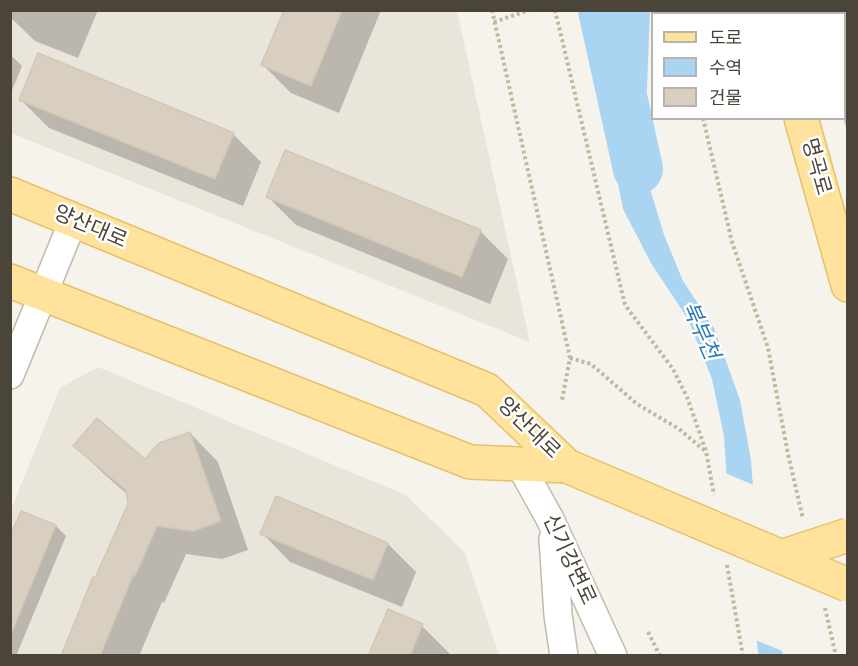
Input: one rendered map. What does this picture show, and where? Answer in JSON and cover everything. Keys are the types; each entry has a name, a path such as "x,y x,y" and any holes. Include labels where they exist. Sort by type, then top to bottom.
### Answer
{"main road":[{"name":"명곡로","path":"802,120 848,285"},
{"name":"양산대로","path":"10,194 487,390 567,466"},
{"name":"양산대로","path":"10,281 470,462 567,466"},
{"path":"567,466 781,557 835,592"},
{"path":"781,557 848,535"}],"street":[{"path":"10,375 74,221"},
{"name":"신기강변로","path":"520,465 552,523 613,656"},
{"path":"552,523 558,615 564,656"}],"path":[{"path":"492,10 570,358 562,400"},
{"path":"494,22 529,10"},
{"path":"555,10 625,305 673,369 687,397 706,451 714,496"},
{"path":"703,120 732,242 768,348 788,454 804,521"},
{"path":"570,358 591,364 637,404 679,429 706,451"},
{"path":"727,565 743,656"},
{"path":"835,592 836,656"},
{"path":"648,633 660,656"}],"shaded area":[{"path":"10,11 457,11 530,342 11,133"},
{"path":"98,367 406,495 465,553 499,655 11,655 10,512 60,388"}],"water":[{"path":"626,11 650,11 647,88 639,152 664,235 683,281 714,328 740,400 751,460 755,515 766,589 783,655 759,655 758,652 753,603 728,499 724,436 712,379 688,319 651,263 623,209 612,153 623,102 627,41"}],"pier":[{"path":"723,472 756,486 769,588 785,652 753,639 750,604 725,500"}],"building":[{"path":"284,10 342,10 311,86 261,65"},
{"path":"38,53 234,133 215,179 19,100"},
{"path":"285,150 481,230 462,277 266,197"},
{"path":"97,418 145,459 159,443 190,432 221,521 193,531 157,526 135,576 133,575 100,656 61,656 93,577 95,578 128,504 126,490 73,446"},
{"path":"276,496 388,543 373,580 260,534"},
{"path":"21,511 56,525 11,634 10,536"},
{"path":"388,609 423,624 410,656 368,656"}],"waterway":[{"name":"북부천","path":"603,10 638,169"}]}
